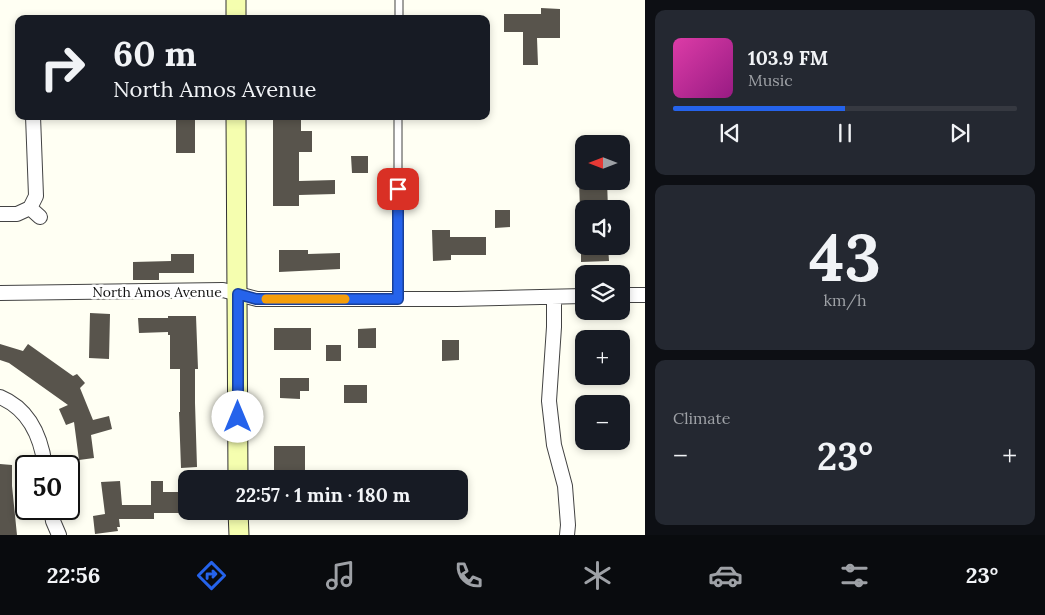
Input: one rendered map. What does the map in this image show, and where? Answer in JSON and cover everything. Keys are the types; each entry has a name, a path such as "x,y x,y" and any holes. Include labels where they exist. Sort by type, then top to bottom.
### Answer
{"main road":[{"path":"236,0 236,15"},
{"path":"236,120 238,470"},
{"path":"238,520 239,535"}],"street":[{"path":"0,214 35,213 33,120"},
{"name":"North Amos Avenue","path":"0,293 223,290 256,299 575,296"},
{"path":"630,295 645,295"},
{"path":"554,297 549,401 554,445 565,486 567,535"},
{"path":"0,396 18,406 26,416 37,434 44,455"},
{"path":"53,520 58,535"}],"lane":[{"path":"398,15 399,0"},
{"path":"398,120 398,299"}],"building":[{"path":"541,8 560,9 560,38 537,38 538,65 523,65 523,32 504,32 504,14 541,14"},
{"path":"176,120 195,120 195,153 176,153"},
{"path":"273,120 301,120 301,131 312,131 312,152 299,152 299,181 335,180 335,194 299,195 299,206 273,206"},
{"path":"351,156 368,156 368,173 352,173"},
{"path":"579,190 607,190 608,200 580,200"},
{"path":"495,210 510,210 510,227 495,228"},
{"path":"432,230 450,230 450,237 486,237 486,255 451,255 451,260 433,261"},
{"path":"279,250 308,250 308,254 340,253 340,269 279,272"},
{"path":"171,254 194,254 194,273 159,273 159,280 133,280 133,262 171,261"},
{"path":"581,255 609,255 609,261 581,262"},
{"path":"90,313 110,314 109,359 89,358"},
{"path":"168,316 196,316 198,369 195,369 197,467 181,468 180,369 170,369 170,335 168,335 168,332 139,333 138,318 168,318"},
{"path":"274,328 311,328 311,350 274,350"},
{"path":"376,328 376,348 358,348 358,329"},
{"path":"442,340 459,340 459,360 442,361"},
{"path":"0,344 23,351 28,344 73,376 77,374 85,383 80,388 93,420 109,416 112,429 91,435 94,458 80,460 74,422 66,425 59,409 68,405 9,363 0,360"},
{"path":"326,345 341,345 341,361 326,361"},
{"path":"280,378 309,378 309,391 300,391 300,399 280,398"},
{"path":"344,385 367,385 367,403 344,403"},
{"path":"274,446 305,446 305,470 274,470"},
{"path":"0,464 12,465 17,535 0,535"},
{"path":"120,481 122,505 151,505 151,481 163,481 163,492 178,492 178,513 154,513 154,519 119,519 120,527 117,527 118,531 95,534 93,516 105,514 101,482"}],"slow traffic":[{"path":"266,299 345,299"}],"route":[{"path":"238,417 238,294 256,299 398,299 398,189"}]}
